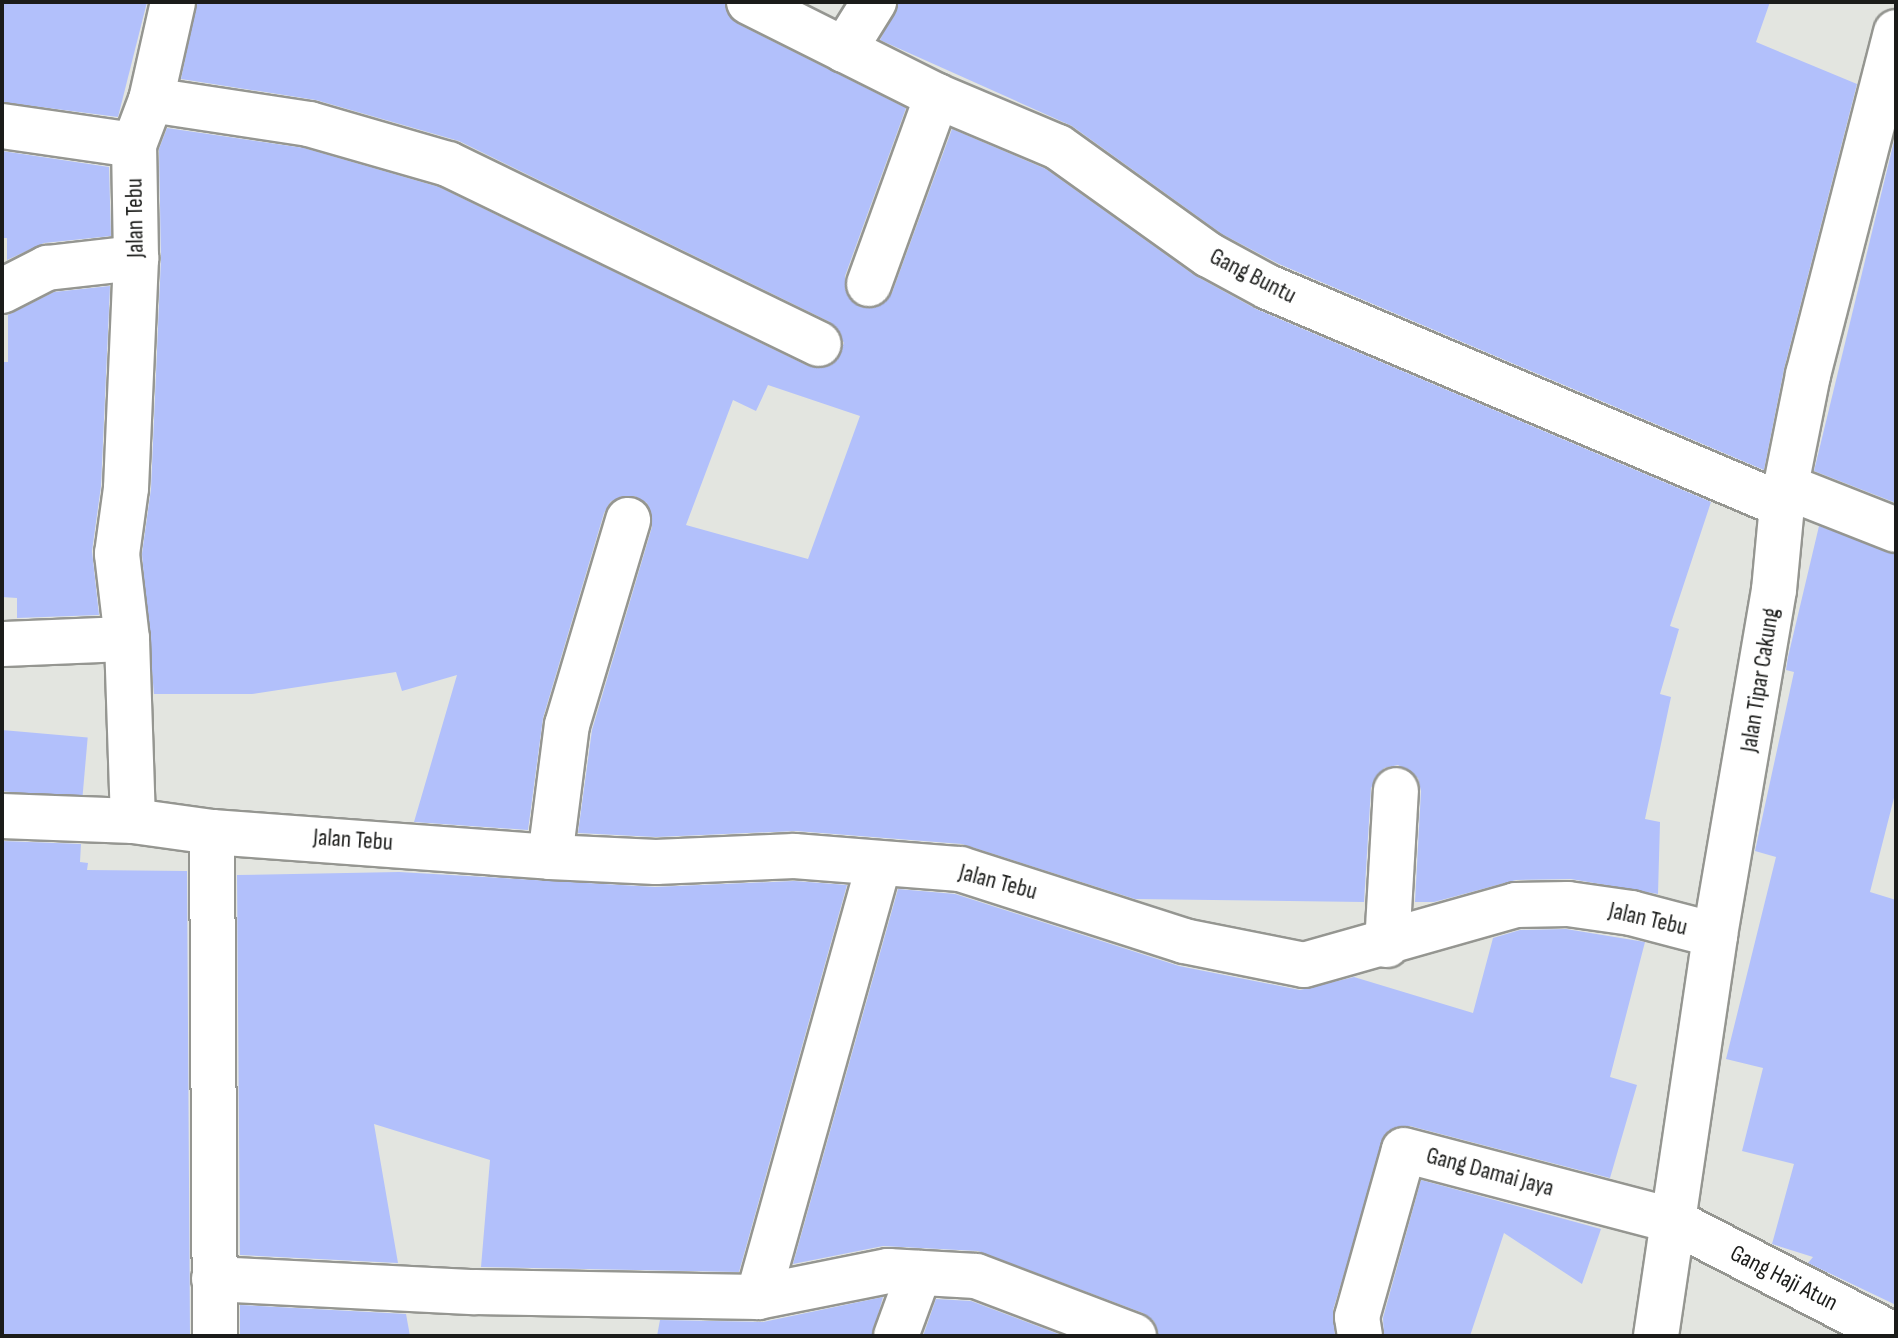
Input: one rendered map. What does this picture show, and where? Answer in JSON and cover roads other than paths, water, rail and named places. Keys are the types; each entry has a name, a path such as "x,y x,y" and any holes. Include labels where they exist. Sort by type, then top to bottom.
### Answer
{"street":[{"name":"Jalan Tebu","path":"133,821 127,639 117,554 126,488 136,258 134,145 151,100 173,2"},
{"name":"Gang Buntu","path":"749,2 937,96 1058,147 1209,255 1268,287 1784,496 1896,530"},
{"path":"844,50 874,2"},
{"name":"Jalan Tipar Cakung","path":"1656,1336 1715,935 1742,797 1784,496 1808,375 1896,32"},
{"path":"869,284 937,96"},
{"path":"151,100 309,124 448,164 819,344"},
{"path":"2,126 134,145"},
{"path":"2,291 47,268 136,258"},
{"path":"550,857 567,725 628,520"},
{"path":"2,644 127,639"},
{"path":"1387,945 1396,790"},
{"name":"Jalan Tebu","path":"2,816 133,821 212,832 550,857 656,862 794,856 960,869 1184,941 1304,965 1387,945 1463,917 1516,905 1568,904 1631,913 1715,935"},
{"path":"212,832 215,1336"},
{"path":"758,1297 879,865"},
{"name":"Gang Damai Jaya","path":"1360,1336 1357,1317 1404,1150 1671,1220"},
{"name":"Gang Haji Atun","path":"1671,1220 1896,1336"},
{"path":"214,1279 475,1292 758,1297 888,1271 976,1276 1124,1334"},
{"path":"896,1336 919,1273"}]}
